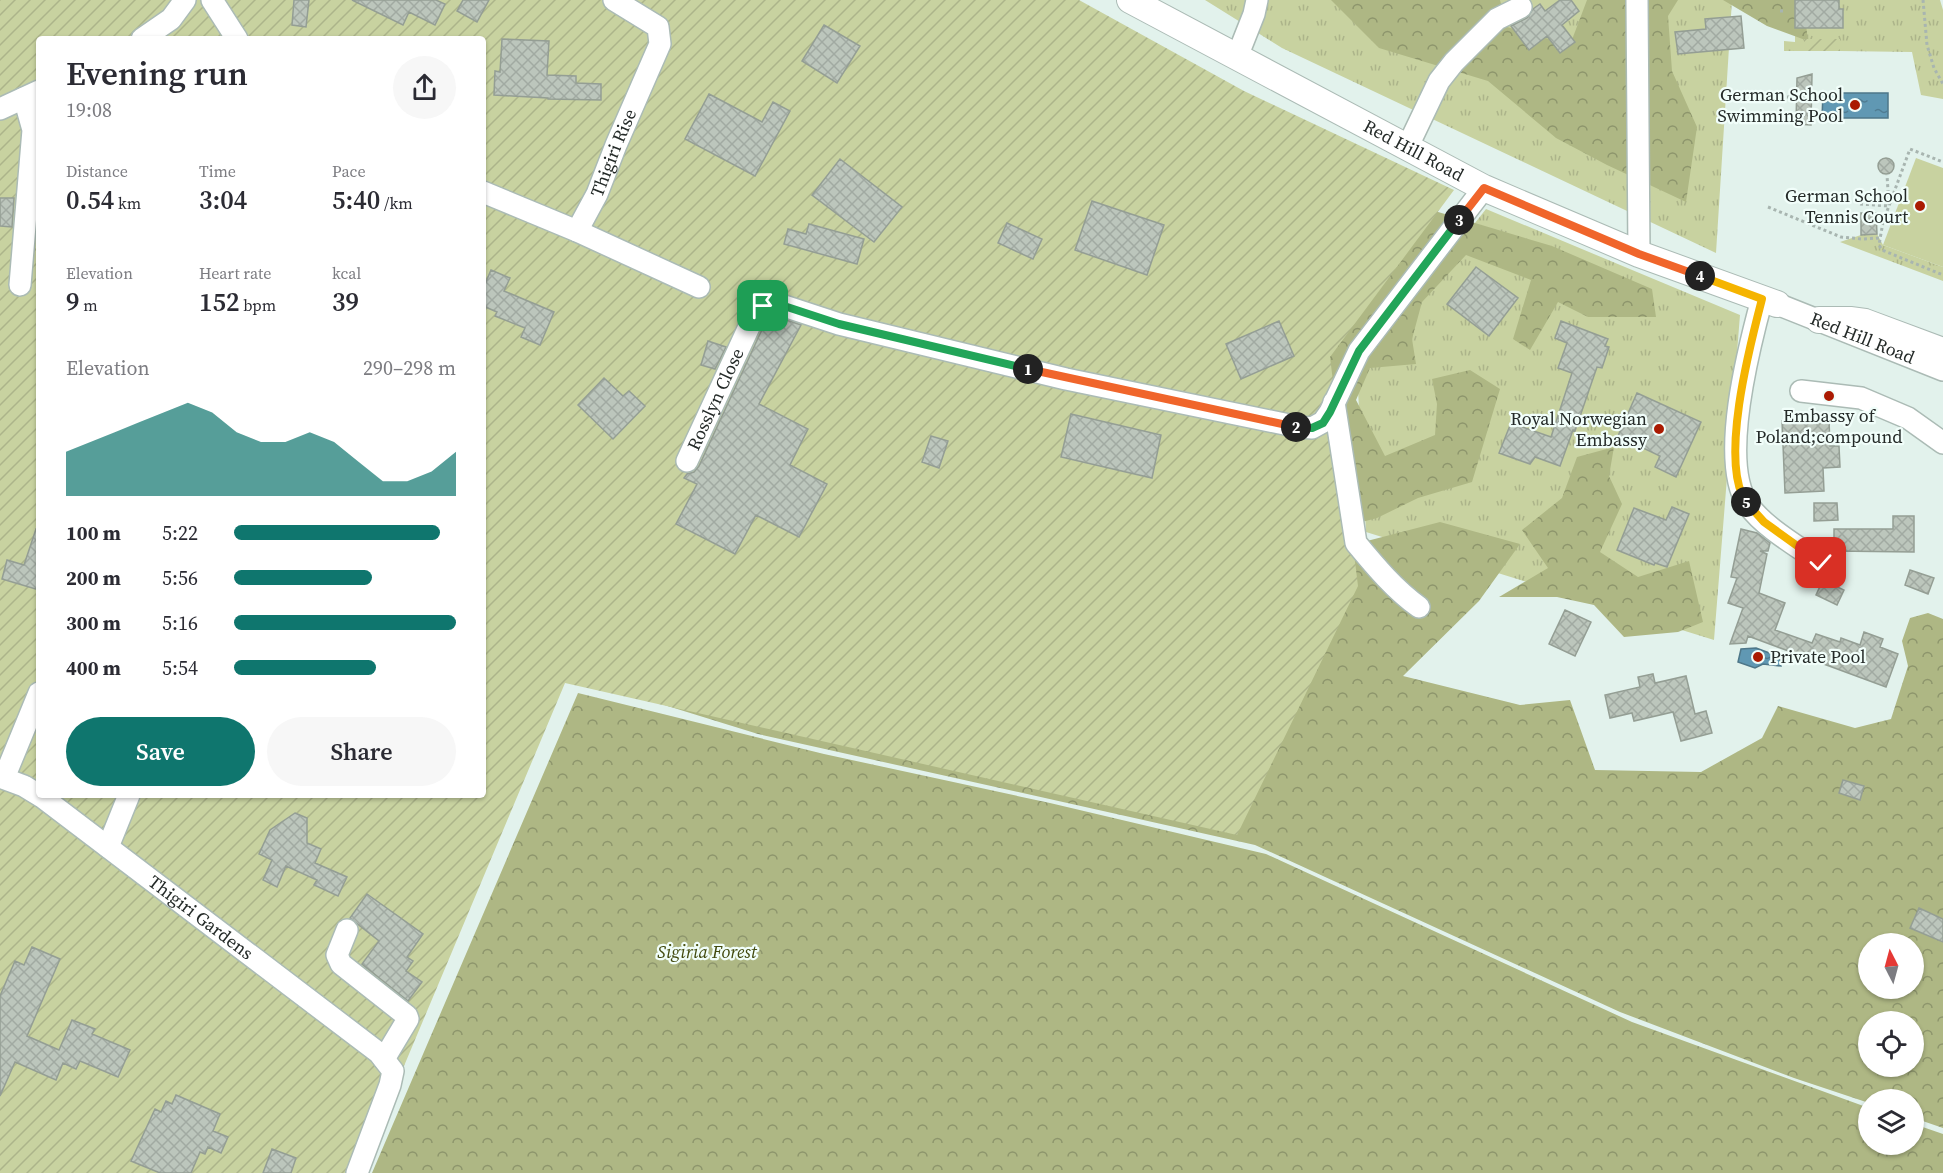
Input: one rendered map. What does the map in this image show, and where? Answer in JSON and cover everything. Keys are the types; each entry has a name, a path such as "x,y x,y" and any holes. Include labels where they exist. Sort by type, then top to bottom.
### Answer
{"main road":[{"name":"Red Hill Road","path":"1130,0 1484,188 1639,254 1770,301"},
{"path":"1819,320 1865,322 1943,351"}],"street":[{"path":"146,36 171,19 184,0"},
{"path":"212,0 235,36"},
{"name":"Thigiri Rise","path":"577,231 597,194 660,44 658,27 614,0"},
{"path":"1237,57 1254,14 1257,0"},
{"path":"1637,0 1639,254"},
{"path":"1407,148 1439,81 1454,62 1497,19 1521,7"},
{"path":"0,109 31,94 33,130 20,285"},
{"name":"Rosslyn Close","path":"687,461 754,316 763,306 775,303 839,324 1044,373 1299,428 1312,428 1323,423 1359,351 1484,188"},
{"path":"486,193 577,231 699,287"},
{"path":"1770,301 1749,350 1735,452 1736,474 1739,489 1750,508 1764,522 1821,563"},
{"name":"Red Hill Road","path":"1770,301 1943,370"},
{"path":"1801,392 1861,398 1908,418 1943,443"},
{"path":"1334,402 1356,543 1399,590 1419,607"},
{"path":"2,777 36,700"},
{"name":"Thigiri Gardens","path":"2,777 36,793"},
{"name":"Thigiri Gardens","path":"43,798 389,1065"},
{"path":"108,847 128,798"},
{"path":"347,930 337,955 341,964 407,1016 389,1065 390,1085 357,1173"}],"path":[{"path":"1923,0 1927,45 1934,68 1943,84"},
{"path":"1779,11 1785,12"},
{"path":"1775,97 1797,97"},
{"path":"1943,162 1910,150 1879,238 1882,250 1943,275"},
{"path":"1887,175 1889,206"},
{"path":"1860,204 1889,206"},
{"path":"1768,207 1841,237 1879,238"},
{"path":"1877,224 1883,222"}],"green space":[{"path":"0,0 1079,0 1244,91 1454,190 1330,357 1358,586 1237,835 565,683 359,1173 0,1173"},
{"path":"1205,0 1732,0 1716,253 1282,48"},
{"path":"1331,0 1500,0 1507,27 1570,45 1587,0 1678,0 1668,16 1672,71 1697,127 1686,202 1556,138 1488,81 1379,48"},
{"path":"1723,0 1803,0 1808,41 1767,26"},
{"path":"1839,0 1940,0 1943,10 1943,99 1921,95 1912,52 1840,51 1840,39 1805,39 1804,51 1784,51 1784,41 1795,42 1795,28 1839,9"},
{"path":"1804,39 1840,39 1840,51 1804,51"},
{"path":"879,45 1552,246 1652,289 1656,317 1588,317 1558,302 1530,350 1513,339 1531,280 1466,255 1422,302 1412,339 1416,364 1370,368 1356,400 1385,456 1435,435 1437,404 1432,379 1470,370 1500,389 1472,482 1418,498 1377,518 1321,533"},
{"name":"German School Tennis Court","path":"1916,158 1943,168 1943,267 1883,245"},
{"path":"1486,209 1740,315 1714,640 1366,532 1357,373"},
{"path":"1877,234 1883,245 1943,267 1943,281 1840,242 1861,235"},
{"path":"1614,447 1609,476 1622,504 1600,552 1638,577 1689,561 1703,622 1678,632 1624,637 1594,605 1557,597 1499,597 1548,568 1522,530 1562,498 1577,457"},
{"path":"486,502 1317,554 1440,522 1520,544 1479,601 1403,676 1520,705 1570,700 1595,770 1701,772 1762,738 1778,706 1855,728 1891,719 1908,666 1902,641 1910,618 1928,613 1943,619 1943,1128 1924,1121 1924,1089 1858,1089 1858,1099 1794,1078 1620,1012 1255,845 758,734 574,677 486,508"},
{"name":"Sigiria Forest","path":"578,693 824,754 1050,803 1266,854 1632,1022 1858,1104 1858,1155 1924,1155 1924,1127 1943,1134 1943,1173 372,1173"}],"water":[{"name":"German School Swimming Pool","path":"1823,93 1888,93 1888,118 1822,118"},
{"name":"Private Pool","path":"1756,648 1772,654 1780,660 1781,666 1763,664 1755,668 1738,662 1741,649"}],"building":[{"path":"294,0 309,0 306,27 292,25"},
{"path":"352,0 436,0 445,4 435,25 409,12 403,25"},
{"path":"463,0 489,0 477,22 457,11"},
{"path":"1560,0 1571,0 1579,11 1562,25 1575,42 1560,53 1547,36 1529,50 1511,26 1527,18 1540,4 1545,11"},
{"path":"1795,0 1839,0 1839,9 1843,9 1843,28 1795,28"},
{"path":"1741,16 1744,48 1678,54 1675,32 1706,29 1705,19"},
{"path":"824,25 860,46 837,83 802,61"},
{"path":"502,39 549,41 547,75 576,76 576,83 601,84 601,100 494,95 495,71 500,72"},
{"path":"1812,74 1811,125 1796,124 1797,78"},
{"path":"709,94 762,122 773,102 790,111 755,176 685,139"},
{"path":"1883,158 1889,158 1894,166 1892,172 1883,174 1878,169 1878,163"},
{"path":"840,159 902,207 874,242 812,195"},
{"path":"0,198 14,198 12,227 0,226"},
{"path":"1092,201 1164,225 1147,275 1075,250"},
{"path":"1861,213 1876,213 1877,234 1861,235"},
{"path":"1007,223 1042,239 1033,259 998,243"},
{"path":"809,224 864,239 857,264 784,244 788,229 806,234"},
{"path":"1476,267 1518,298 1489,336 1447,304"},
{"path":"491,270 510,278 504,291 554,312 540,345 521,337 525,328 495,316 497,312 486,307 486,282"},
{"path":"775,316 801,325 759,404 808,429 790,465 827,484 799,537 756,515 735,554 676,524 697,484 684,478 699,466 765,323 770,317"},
{"path":"1279,321 1294,356 1241,379 1226,344"},
{"path":"1561,321 1608,339 1605,346 1609,347 1602,368 1597,367 1560,466 1535,457 1530,464 1499,453 1511,423 1551,437 1572,373 1558,368 1567,343 1555,338"},
{"path":"708,341 726,347 715,369 701,365"},
{"path":"604,378 623,396 629,391 645,406 613,439 578,405"},
{"name":"Royal Norwegian Embassy","path":"1637,393 1701,422 1676,477 1655,467 1660,456 1618,436"},
{"path":"1071,414 1161,435 1152,478 1061,457"},
{"path":"1829,420 1830,446 1839,446 1840,467 1823,468 1824,491 1785,493 1782,421"},
{"path":"931,436 948,441 939,468 922,462"},
{"path":"1814,503 1837,503 1838,520 1814,521"},
{"path":"1672,507 1689,514 1667,567 1655,563 1654,565 1617,550 1634,508 1666,520"},
{"path":"1893,516 1914,516 1914,552 1834,551 1834,529 1893,529"},
{"path":"36,529 36,589 2,579 7,560 24,565"},
{"path":"1741,529 1757,533 1770,543 1768,551 1760,551 1767,554 1759,593 1785,603 1775,630 1812,643 1816,634 1840,642 1841,638 1860,645 1864,632 1883,639 1880,647 1898,654 1886,687 1748,636 1746,643 1730,644 1743,608 1728,603 1737,578 1731,577"},
{"path":"1910,570 1934,578 1928,594 1905,585"},
{"path":"1823,580 1844,590 1837,605 1816,595"},
{"path":"1565,610 1591,622 1575,656 1549,644"},
{"path":"1653,674 1655,683 1686,676 1695,714 1706,711 1712,733 1681,741 1673,712 1634,721 1632,713 1610,718 1605,695 1640,687 1638,677"},
{"path":"1843,780 1864,786 1860,800 1839,793"},
{"path":"295,813 307,818 307,843 321,849 315,863 347,877 338,896 314,885 317,880 286,866 277,887 263,880 272,860 259,854 270,830"},
{"path":"367,894 423,934 407,957 413,961 406,971 422,982 408,1001 362,964 379,941 350,918"},
{"path":"1919,908 1943,919 1943,942 1924,933 1910,928"},
{"path":"32,947 60,959 27,1036 59,1050 72,1020 95,1029 92,1034 130,1050 118,1077 80,1061 76,1069 63,1063 56,1080 15,1062 0,1096 0,996 15,961 24,965"},
{"path":"176,1095 220,1114 213,1131 228,1137 221,1153 208,1147 205,1154 200,1152 191,1173 160,1173 131,1161 155,1109 161,1112 166,1101 172,1104"},
{"path":"272,1149 296,1158 291,1173 263,1173"}],"place":[{"name":"German School Swimming Pool","path":"1855,105"},
{"name":"German School Tennis Court","path":"1920,206"},
{"name":"Embassy of Poland;compound","path":"1829,396"},
{"name":"Royal Norwegian Embassy","path":"1659,429"},
{"name":"Private Pool","path":"1758,657"}],"route":[{"path":"763,306 775,303 839,324 1066,379 1299,428 1312,428 1323,423 1330,412 1359,351 1484,188 1639,254 1762,299 1742,388 1735,452 1739,489 1750,508 1764,522 1821,563"}]}
